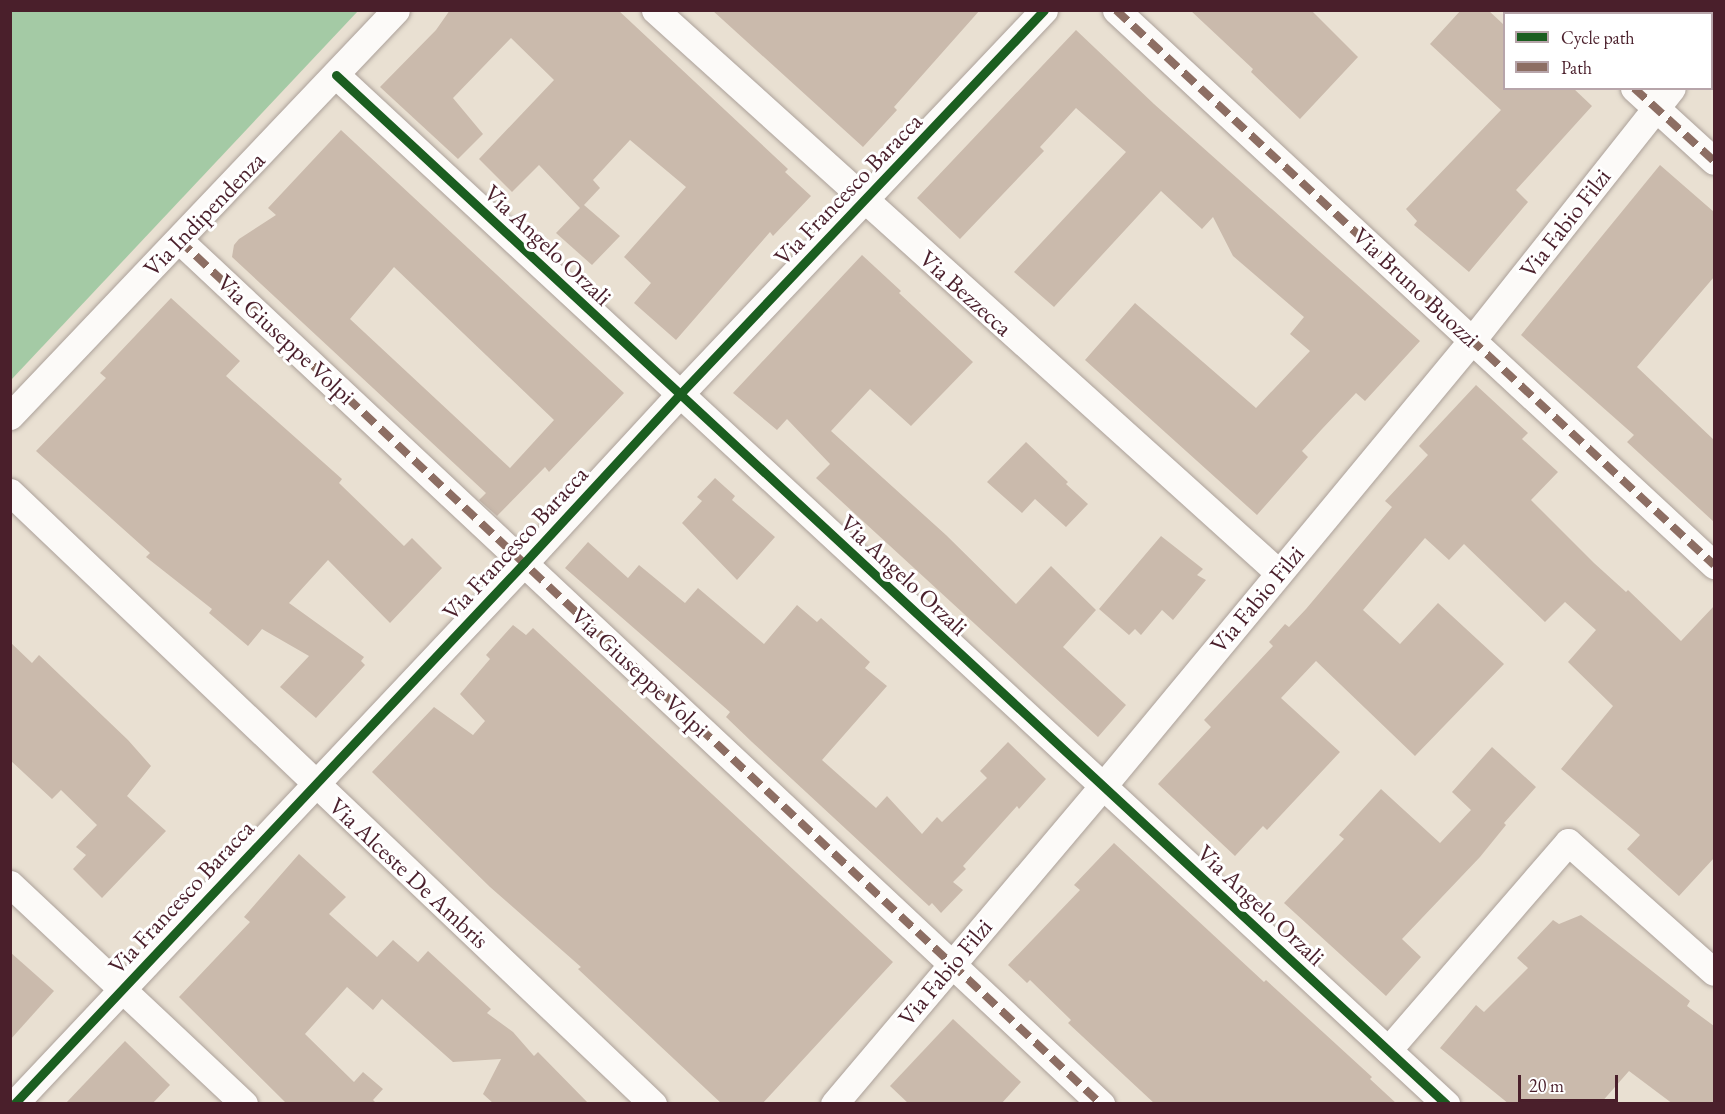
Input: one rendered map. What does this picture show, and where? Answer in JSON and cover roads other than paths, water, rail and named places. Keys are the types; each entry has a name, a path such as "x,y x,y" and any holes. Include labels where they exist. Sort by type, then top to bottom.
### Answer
{"street":[{"name":"Via Indipendenza","path":"10,416 396,10"},
{"name":"Via Bezzecca","path":"656,10 864,201 1279,573"},
{"name":"Via Francesco Baracca","path":"14,1104 1044,10"},
{"name":"Via Bruno Buozzi","path":"1116,10 1714,565"},
{"name":"Via Angelo Orzali","path":"336,75 1446,1104"},
{"path":"1640,90 1664,98 1714,161"},
{"name":"Via Fabio Filzi","path":"834,1104 1103,786 1473,339 1664,98"},
{"name":"Via Giuseppe Volpi","path":"179,240 1101,1104"},
{"name":"Via Alceste De Ambris","path":"10,492 653,1104"},
{"path":"1388,1050 1568,842 1714,972"},
{"path":"10,884 243,1104"}]}
